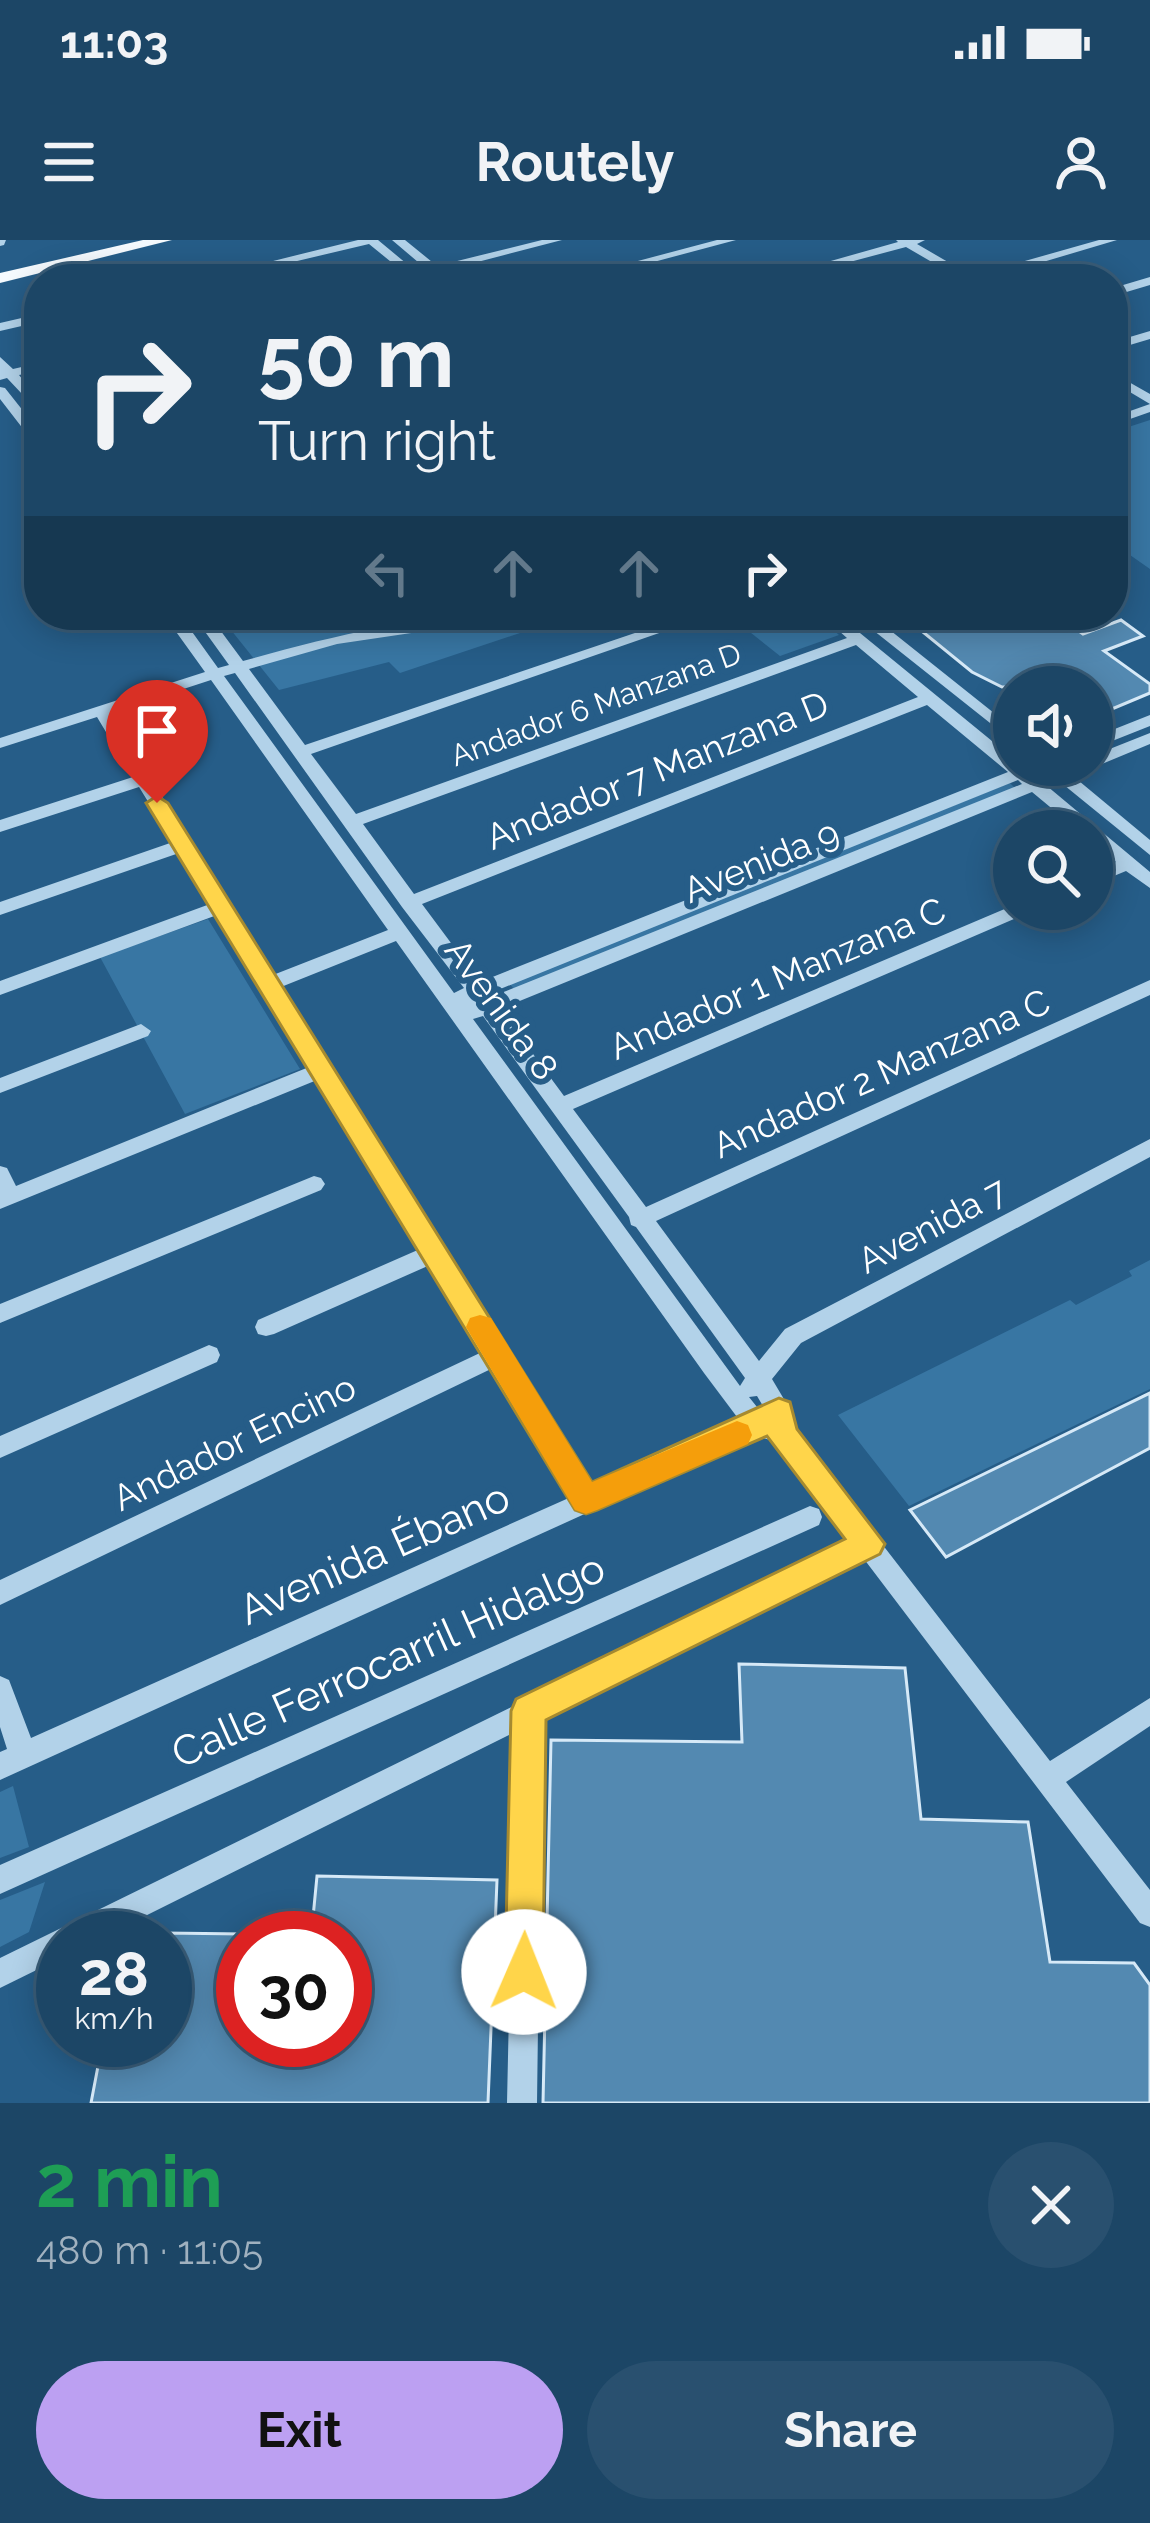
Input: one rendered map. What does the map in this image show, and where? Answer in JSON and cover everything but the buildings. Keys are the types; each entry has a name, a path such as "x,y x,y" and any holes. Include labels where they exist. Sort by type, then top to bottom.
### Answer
{"main road":[{"path":"55,264 164,240"}],"street":[{"path":"270,264 372,240 397,264"},
{"path":"398,240 428,264"},
{"path":"474,264 556,240"},
{"path":"635,264 730,240"},
{"path":"1025,264 1111,240"},
{"path":"824,264 900,242 943,264"},
{"path":"900,242 920,264"},
{"path":"913,260 928,256"},
{"path":"0,361 6,375"},
{"path":"0,391 24,421"},
{"name":"Avenida 8","path":"184,630 741,1403 773,1424 1150,1913"},
{"name":"Avenida 8","path":"217,630 239,668 408,903 758,1377 773,1424"},
{"path":"0,743 216,673 356,636 397,630"},
{"path":"300,752 659,630"},
{"path":"848,630 993,745"},
{"path":"881,630 993,720"},
{"name":"Andador 6 Manzana D","path":"351,822 859,639"},
{"name":"Andador 7 Manzana D","path":"408,903 930,698"},
{"path":"101,711 586,1500"},
{"path":"1113,735 1150,720"},
{"name":"Avenida 9","path":"1113,753 1150,738"},
{"path":"0,826 143,780"},
{"name":"Avenida 9","path":"456,1009 1003,786"},
{"path":"1044,786 1069,810"},
{"path":"1074,786 1150,849"},
{"path":"0,909 183,845"},
{"path":"1113,851 1150,882"},
{"path":"1113,870 1128,864"},
{"path":"0,988 220,907"},
{"name":"Andador 1 Manzana C","path":"558,1107 993,921"},
{"path":"268,985 401,932"},
{"name":"Andador 2 Manzana C","path":"639,1219 1150,987"},
{"path":"0,1086 141,1031"},
{"path":"0,1174 5,1199 322,1070"},
{"name":"Avenida 7","path":"741,1403 793,1336 1150,1147"},
{"path":"0,1314 314,1184"},
{"path":"266,1327 434,1253"},
{"path":"0,1447 209,1355"},
{"name":"Andador Encino","path":"0,1593 498,1355"},
{"name":"Avenida Ébano","path":"12,1761 586,1500 773,1424"},
{"name":"Calle Ferrocarril Hidalgo","path":"0,1880 810,1516"},
{"path":"126,1911 868,1544"},
{"path":"0,1689 12,1761"},
{"path":"522,2103 529,1711"},
{"path":"1046,1779 1150,1711"},
{"path":"0,1973 36,1955"}],"shaded area":[{"path":"1150,420 1150,569 1128,554 1128,427"},
{"path":"231,630 529,630 400,673 389,662 279,690"},
{"path":"747,630 833,630 839,635 780,656"},
{"path":"1002,786 1015,788 514,989 509,983"},
{"path":"208,919 300,1069 185,1114 100,957"},
{"path":"1150,1260 1150,1389 909,1506 838,1415 1070,1300 1076,1305 1132,1276 1129,1271"},
{"path":"13,1786 29,1847 0,1858 0,1792"},
{"path":"45,1882 29,1932 0,1947 0,1900"}],"slow traffic":[{"path":"480,1327 586,1500 737,1435"}],"route":[{"path":"157,803 586,1500 758,1426 779,1412 782,1433 868,1544 529,1711 524,1972"}]}
